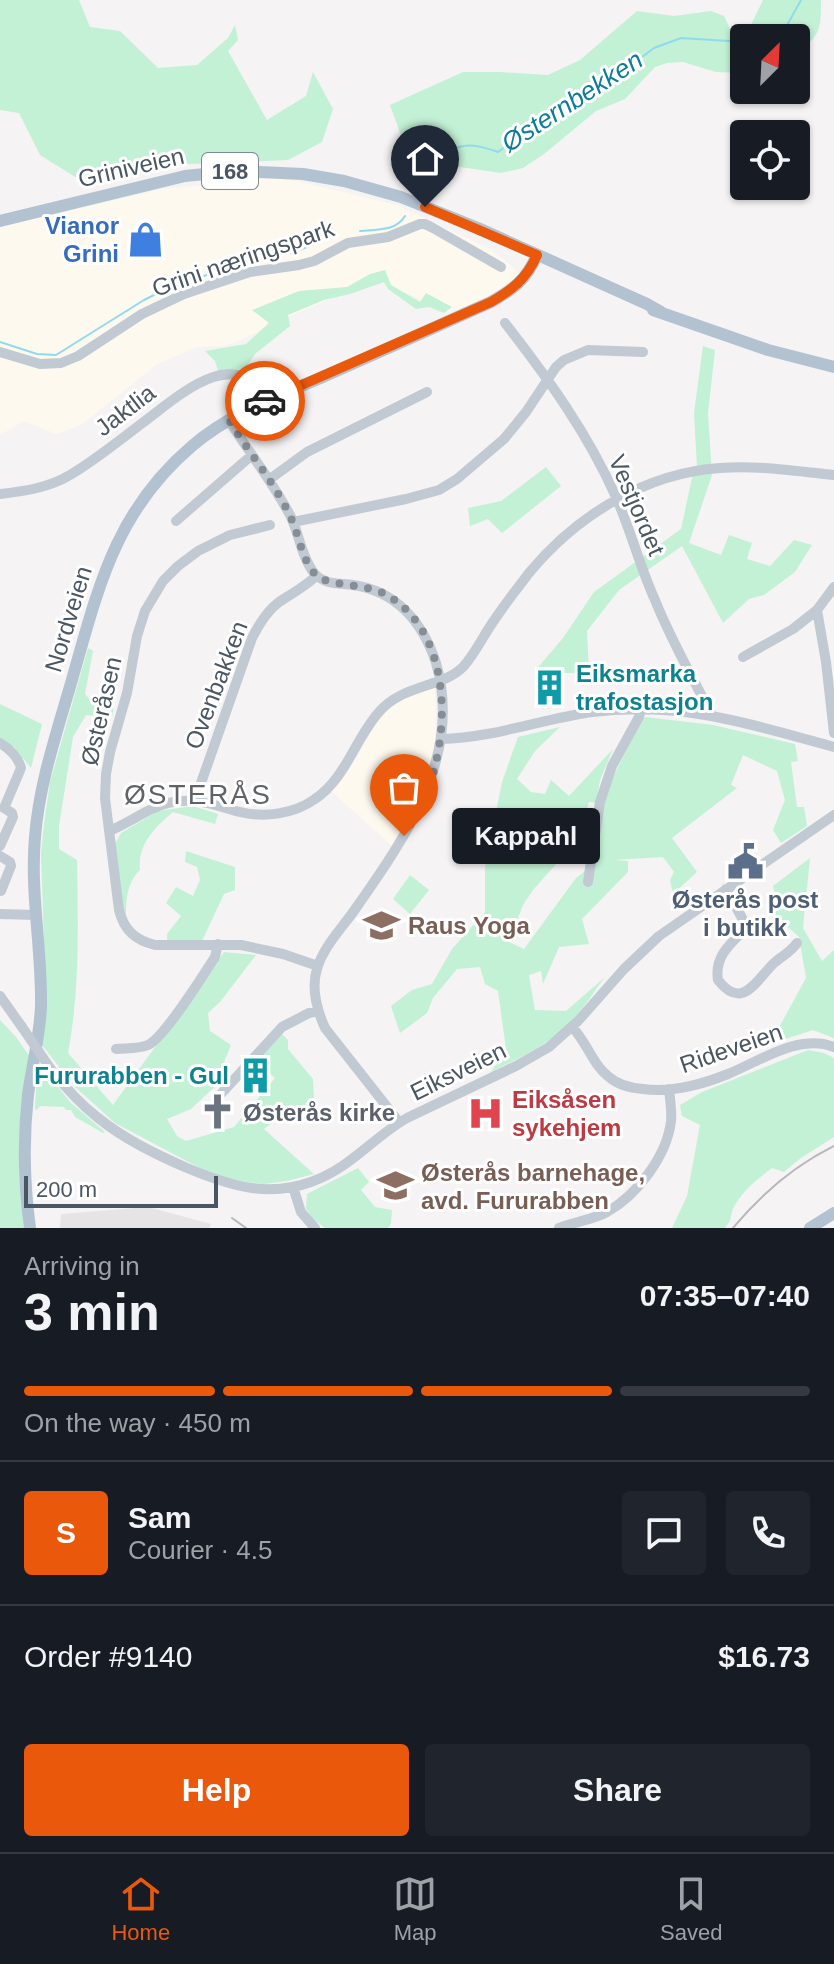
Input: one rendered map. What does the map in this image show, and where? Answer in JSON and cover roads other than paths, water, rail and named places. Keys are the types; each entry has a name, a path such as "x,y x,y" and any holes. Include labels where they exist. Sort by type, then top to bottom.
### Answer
{"main road":[{"name":"Griniveien","path":"0,221 185,176 256,171 303,174 365,186 401,197 478,228 536,258 661,312 768,350 834,367"},
{"name":"Nordveien","path":"30,1228 25,1129 41,1006 35,838 53,743 105,569 130,518 155,483 189,448 229,420 491,302 517,285 527,275 536,258"},
{"path":"810,1228 834,1213"}],"street":[{"name":"Grini næringspark","path":"0,352 40,364 66,362 142,314 184,294 250,272 314,261 348,243 388,237 420,224 433,228 501,267"},
{"name":"Vestjordet","path":"505,323 548,378 579,426 617,498 672,640 712,715"},
{"path":"293,522 439,490 457,479 504,439 564,360 588,350 643,352"},
{"name":"Jaktlia","path":"0,494 50,485 67,477 187,389 204,380 222,375 239,375 253,382 266,401"},
{"path":"270,479 307,452 427,392"},
{"path":"229,420 270,479 316,576 327,582 371,588 399,604 423,631 440,680 441,739 433,773 415,815 387,864 323,954 314,987 318,1011 330,1035 399,1122"},
{"path":"176,521 252,455"},
{"path":"109,831 154,807 179,801 195,800 243,813 266,815 304,805 328,788 365,730 387,704 462,668 500,611 544,557 617,498 637,488 693,471 721,467 834,475"},
{"name":"Østeråsen","path":"270,525 230,535 207,546 170,574 151,599 137,636 127,693 107,765 105,798 119,910 126,929 140,940 155,945 218,944 257,948 318,966"},
{"name":"Ovenbakken","path":"195,800 252,638 277,604 304,588 316,576"},
{"path":"743,657 793,629 817,610 834,587"},
{"path":"817,610 834,733"},
{"path":"441,739 482,734 576,714 641,709 712,715 834,747"},
{"path":"588,882 600,802 612,766 641,709"},
{"path":"0,743 9,748 21,768 2,807 13,817 0,846"},
{"name":"Eiksveien","path":"0,996 72,1094 97,1117 134,1143 232,1185 262,1189 293,1187 340,1168 399,1122 523,1063 549,1047 572,1027 652,941 834,815"},
{"path":"0,856 11,866 1,891"},
{"path":"726,889 747,927 722,954 717,965 718,980 728,990 738,994 748,991 797,943"},
{"path":"0,914 36,915"},
{"path":"116,1049 148,1044 158,1037 215,957 218,944"},
{"path":"220,1095 282,1027 318,1011"},
{"name":"Rideveien","path":"572,1027 601,1069 615,1081 641,1089 669,1089 715,1078 799,1045 821,1043 834,1047"},
{"path":"559,1228 606,1212 643,1180 668,1136 671,1120 669,1089"},
{"path":"293,1187 301,1212 315,1228"}],"waterway":[{"name":"Østernbekken","path":"788,24 801,0"},
{"name":"Østernbekken","path":"415,188 427,169 445,153 469,146 498,152 574,96 602,87 654,48 681,38 730,41"},
{"name":"Østernbekken","path":"360,231 391,227 405,216"},
{"name":"Østernbekken","path":"0,342 37,354 56,355 164,290 238,264 295,252 321,241"}],"railway":[{"path":"733,1228 779,1181 834,1146"},
{"path":"232,1218 246,1228"}],"place":[{"name":"Vianor Grini","path":"145,239"},
{"name":"Eiksmarka trafostasjon","path":"550,687"},
{"name":"Kappahl","path":"404,836"},
{"name":"Østerås post i butikk","path":"745,862"},
{"name":"Raus Yoga","path":"382,925"},
{"name":"Fururabben - Gul","path":"255,1075"},
{"name":"Østerås kirke","path":"217,1112"},
{"name":"Eiksåsen sykehjem","path":"486,1113"},
{"name":"Østerås barnehage, avd. Fururabben","path":"395,1186"}],"district":[{"name":"ØSTERÅS","path":"198,794"}]}
